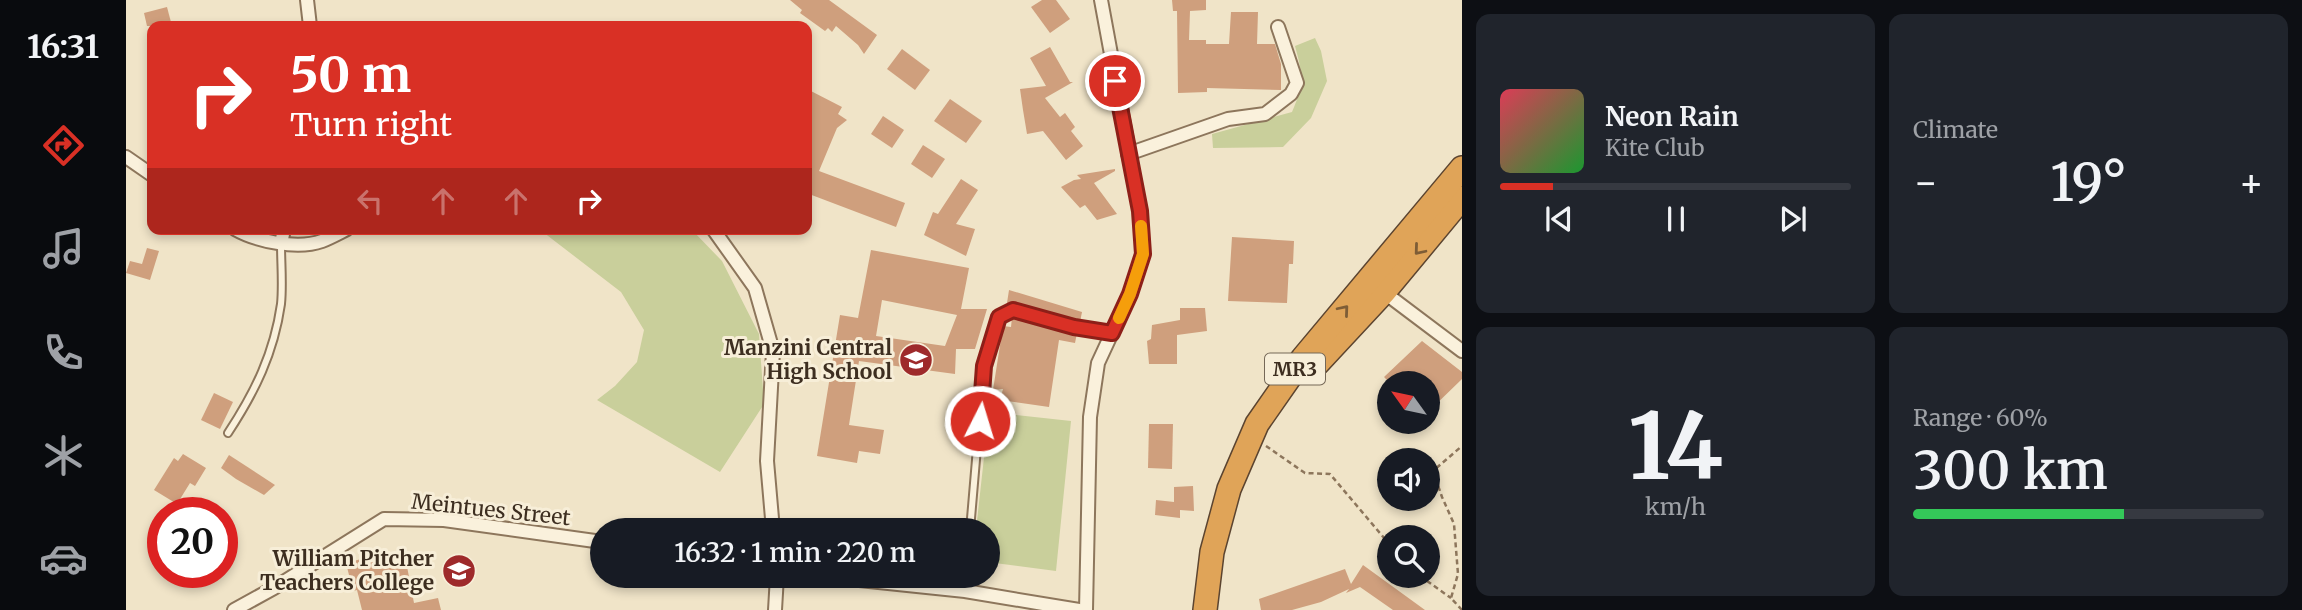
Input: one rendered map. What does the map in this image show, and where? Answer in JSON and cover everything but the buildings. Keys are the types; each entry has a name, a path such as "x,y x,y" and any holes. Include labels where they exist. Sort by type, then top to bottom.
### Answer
{"highway":[{"name":"MR3","path":"1217,610 1225,554 1242,492 1269,431 1462,168"},
{"name":"MR3","path":"1205,610 1212,552 1229,489 1257,424 1303,358 1462,198"}],"street":[{"path":"307,0 309,21"},
{"path":"1086,610 1090,417 1098,363 1130,294 1143,254 1140,211 1101,0"},
{"path":"1128,154 1228,119 1265,114 1283,102 1297,83 1278,27"},
{"path":"126,156 147,171"},
{"path":"247,235 281,244 320,242 335,235"},
{"path":"281,244 283,235"},
{"path":"717,235 755,288 773,351 767,461 772,518"},
{"path":"1377,286 1462,351"},
{"name":"Meintues Street","path":"234,610 384,519 444,520 590,540"},
{"path":"775,610 776,588"},
{"path":"936,588 1079,610"}],"lane":[{"path":"228,433 248,402 268,362 281,303 281,244"},
{"path":"971,518 984,366 999,317 1013,310 1074,327 1112,333"}],"path":[{"path":"1263,444 1305,473 1330,474 1377,530"},
{"path":"1451,598 1458,574 1454,524 1441,497 1433,471 1462,446"},
{"path":"1437,588 1462,610"}],"green space":[{"path":"1315,38 1321,51 1327,81 1311,118 1283,147 1213,148 1212,134 1292,112 1301,79 1295,46"},
{"path":"547,235 697,235 722,261 759,334 764,404 720,472 597,400 615,386 637,362 644,330 621,292"},
{"path":"989,412 1071,421 1056,571 1000,564 1000,518 977,518"}],"slow traffic":[{"path":"1119,318 1143,254 1141,226"}],"place":[{"name":"Manzini Central High School","path":"916,360"},
{"name":"William Pitcher Teachers College","path":"459,571"}],"route":[{"path":"980,421 984,366 999,317 1013,310 1074,327 1112,333 1130,294 1143,254 1140,211 1115,81"}]}
